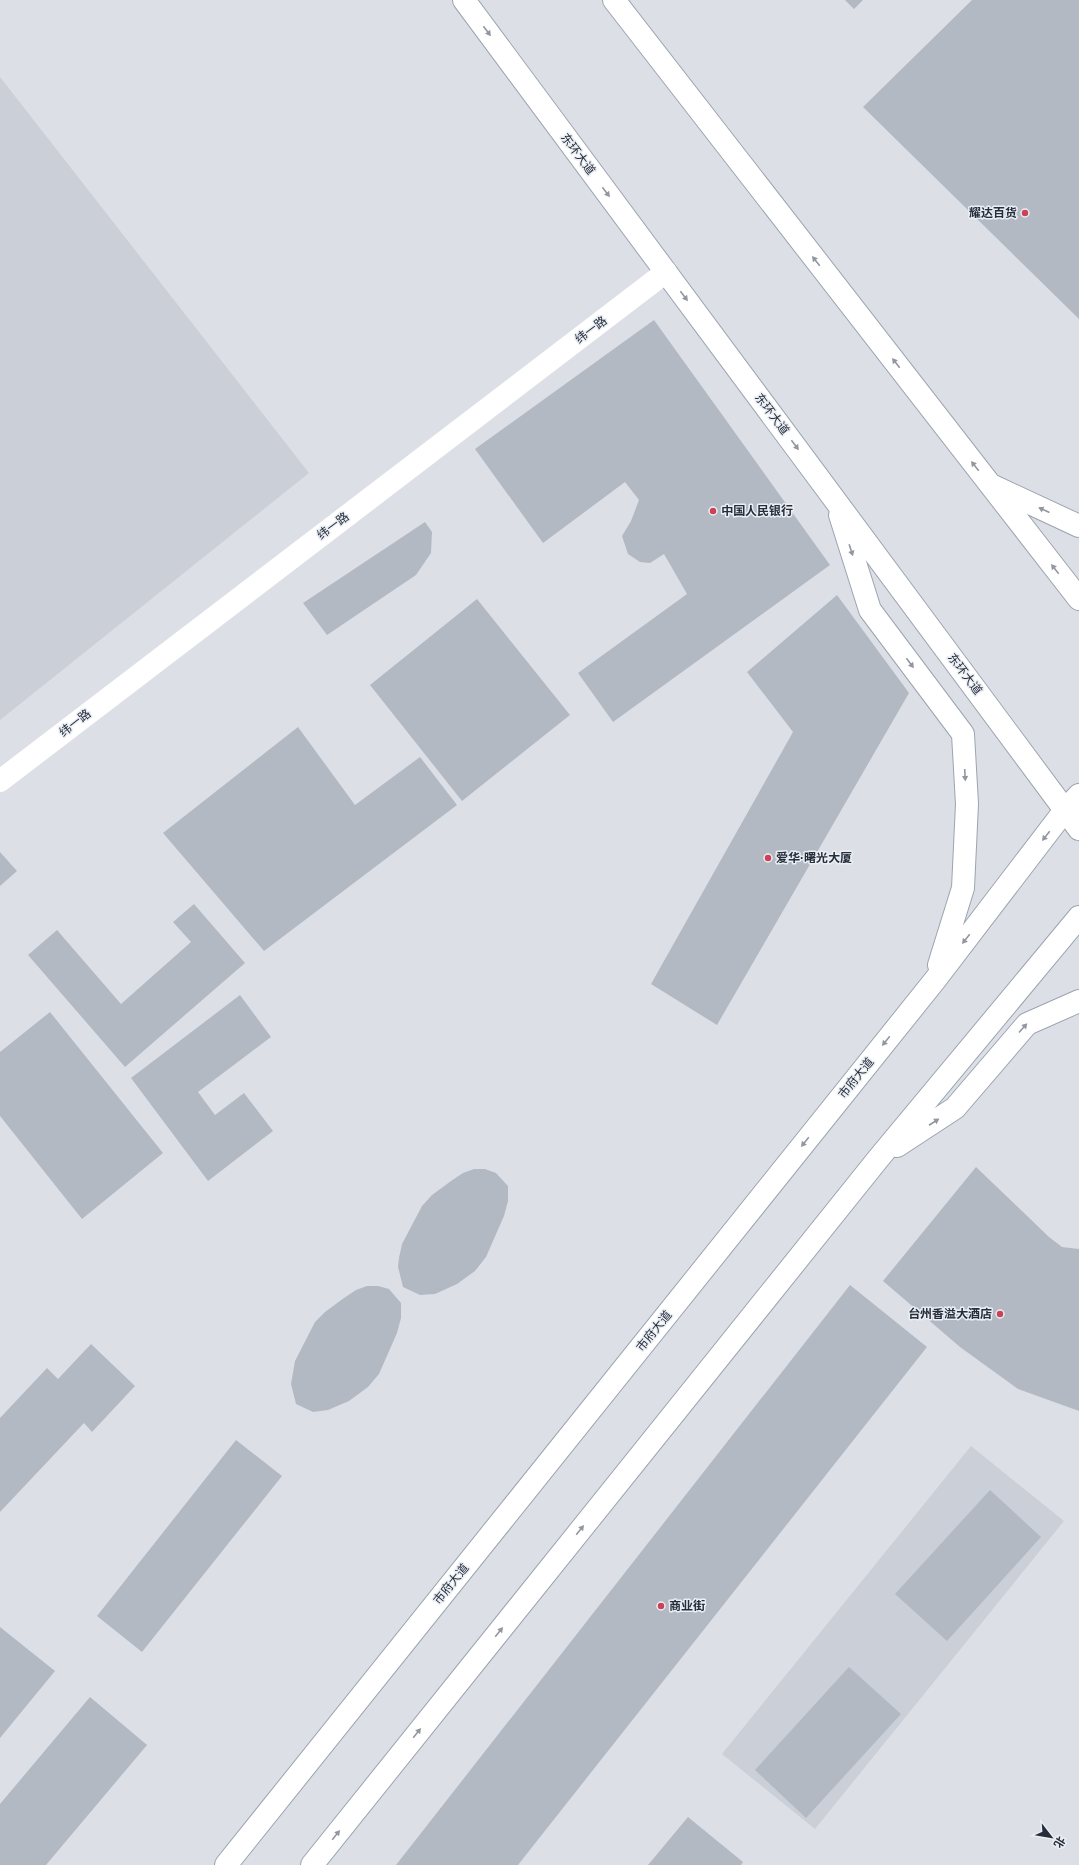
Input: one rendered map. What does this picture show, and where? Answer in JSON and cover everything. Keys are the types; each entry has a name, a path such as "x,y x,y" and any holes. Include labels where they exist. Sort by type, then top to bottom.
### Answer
{"main road":[{"name":"东环大道","path":"464,0 835,499 1072,802 1079,829"},
{"path":"614,0 1079,600"},
{"name":"纬一路","path":"0,781 666,272"},
{"path":"990,485 1079,526"},
{"path":"835,499 870,610 964,734 967,804 963,888 934,980"},
{"name":"市府大道","path":"226,1865 934,980 1072,802"},
{"path":"312,1865 878,1159 1079,917"},
{"path":"878,1159 955,1108 1027,1024 1079,1001"}],"shaded area":[{"path":"0,77 309,473 0,720"},
{"path":"971,1446 1064,1521 815,1829 722,1754"}],"building":[{"path":"845,0 863,0 854,9"},
{"name":"耀达百货","path":"972,0 1079,0 1079,319 863,107"},
{"name":"中国人民银行","path":"654,320 830,565 613,722 578,673 687,594 664,554 650,563 640,562 628,554 622,536 631,521 639,500 625,482 543,543 475,449"},
{"path":"425,522 432,532 431,553 416,575 327,635 303,603"},
{"name":"爱华·曙光大厦","path":"837,595 909,693 717,1025 651,984 793,732 747,672"},
{"path":"477,599 570,715 462,801 370,685"},
{"path":"298,727 355,805 420,757 457,805 264,951 163,833"},
{"path":"0,852 17,871 0,886"},
{"path":"194,904 245,963 125,1067 28,955 57,930 121,1004 191,942 173,922"},
{"path":"240,995 271,1037 198,1092 215,1115 244,1093 273,1131 208,1181 131,1078"},
{"path":"50,1012 163,1153 82,1219 0,1116 0,1052"},
{"name":"台州香溢大酒店","path":"976,1167 1049,1237 1062,1247 1079,1249 1079,1411 1018,1389 960,1347 883,1281"},
{"path":"474,1169 485,1169 496,1173 508,1186 508,1201 504,1216 486,1257 475,1271 457,1284 435,1294 420,1295 403,1287 398,1267 402,1244 422,1206 432,1195 451,1181 463,1173"},
{"name":"商业街","path":"850,1285 927,1347 518,1865 396,1865"},
{"path":"367,1286 378,1286 389,1289 401,1303 401,1318 397,1333 379,1374 368,1387 349,1401 328,1410 313,1412 296,1404 291,1384 295,1361 315,1322 325,1312 344,1298 356,1290"},
{"path":"91,1344 135,1386 92,1432 84,1423 0,1512 0,1418 47,1368 58,1379"},
{"path":"236,1440 282,1476 142,1652 97,1616"},
{"path":"990,1490 1041,1537 947,1641 895,1594"},
{"path":"0,1627 55,1671 0,1738"},
{"path":"849,1667 901,1714 806,1818 755,1770"},
{"path":"90,1697 147,1745 46,1865 0,1865 0,1804"},
{"path":"688,1817 743,1862 741,1865 648,1865"}],"place":[{"name":"耀达百货","path":"1025,213"},
{"name":"中国人民银行","path":"713,511"},
{"name":"爱华·曙光大厦","path":"768,858"},
{"name":"台州香溢大酒店","path":"1000,1314"},
{"name":"商业街","path":"661,1606"}]}
